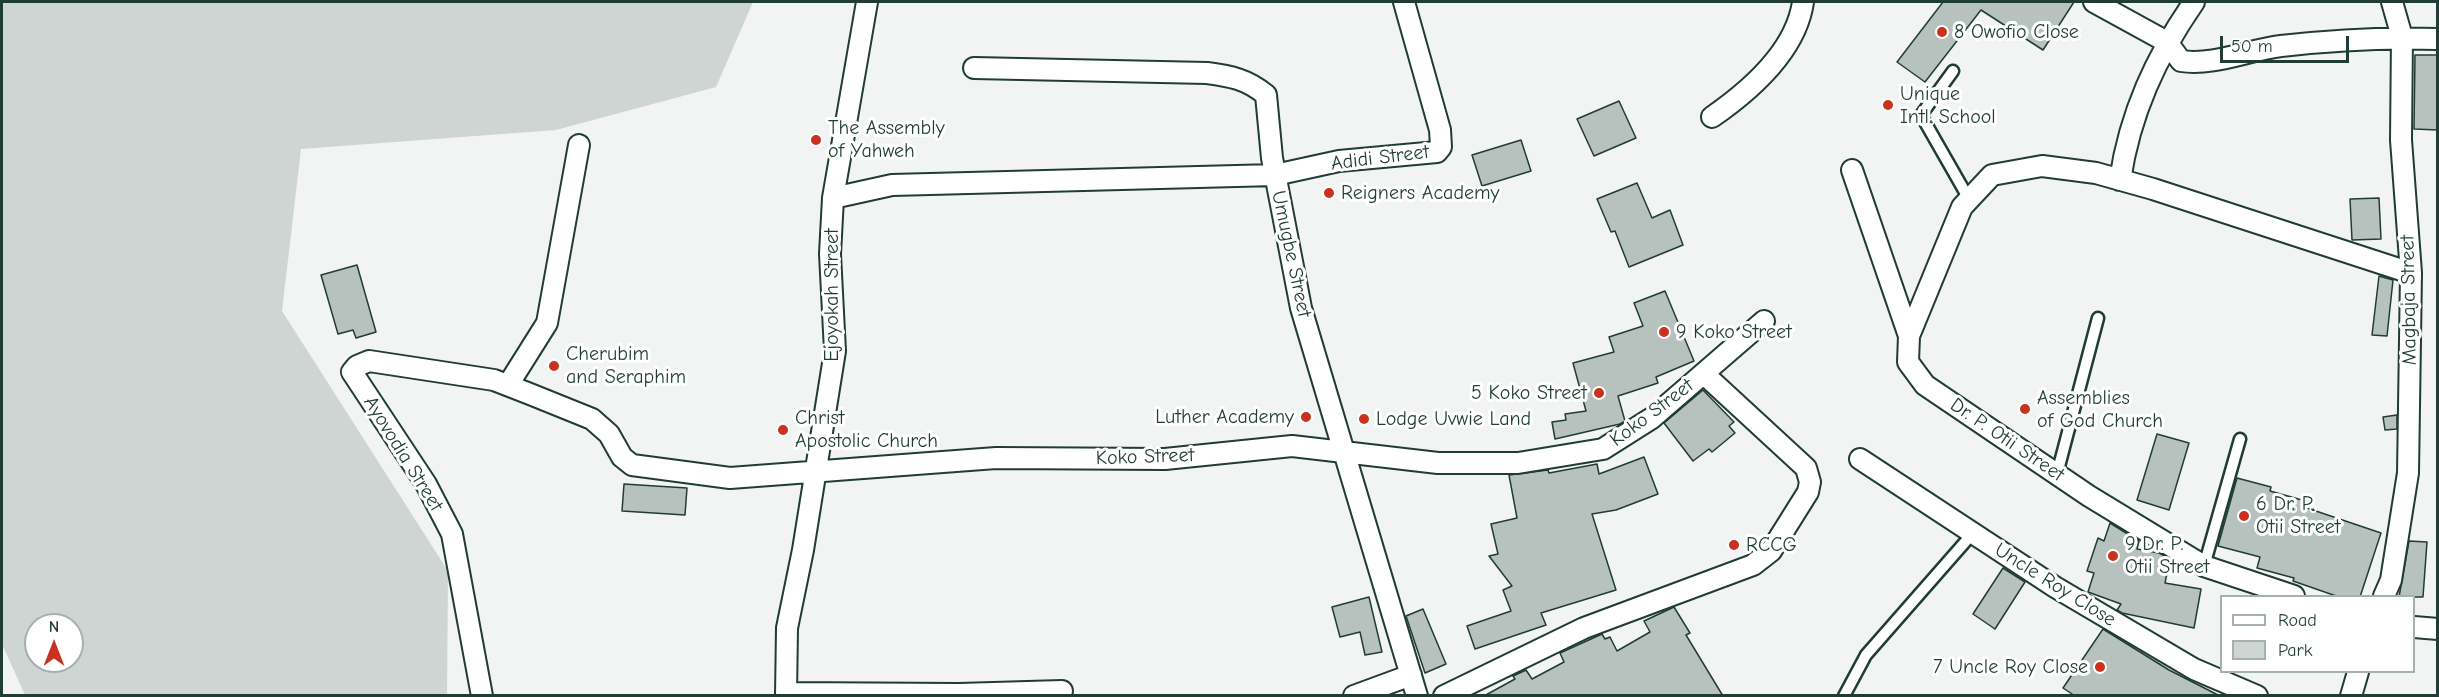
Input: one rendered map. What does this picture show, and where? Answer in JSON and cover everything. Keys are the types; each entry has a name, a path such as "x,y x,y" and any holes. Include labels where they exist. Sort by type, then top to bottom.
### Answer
{"street":[{"name":"Ejoyokah Street","path":"786,694 787,628 835,351 830,254 833,198 867,2"},
{"name":"Adidi Street","path":"1275,175 1339,161 1437,152 1441,147 1440,130 1405,2"},
{"path":"1712,117 1738,99 1780,55 1800,22 1803,2"},
{"path":"2094,2 2167,42 2181,61 2196,63 2279,46 2402,37 2438,39"},
{"path":"2120,180 2125,145 2137,108 2167,42 2194,2"},
{"name":"Magbaja Street","path":"2385,595 2391,580 2408,473 2411,273 2401,140 2402,37 2392,2"},
{"name":"Umugbe Street","path":"974,68 1207,73 1231,76 1251,83 1266,94 1275,175 1301,308 1346,452 1417,696"},
{"path":"508,385 547,323 579,146"},
{"path":"1909,336 1962,207 1992,175 2042,165 2096,173 2120,180 2411,273"},
{"name":"Dr. P. Otii Street","path":"1852,170 1909,336 1908,362 1925,385 2057,474 2204,566 2288,595"},
{"path":"833,198 892,185 1275,175"},
{"name":"Koko Street","path":"508,385 592,419 609,434 622,457 632,465 730,478 996,458 1166,459 1292,446 1438,463 1518,464 1603,449 1652,418 1764,321"},
{"name":"Ayovodia Street","path":"482,696 452,534 426,484 352,372 357,366 369,361 494,380 508,385"},
{"path":"1444,696 1584,628 1753,565 1772,551 1808,492 1810,482 1806,468 1704,374"},
{"name":"Uncle Roy Close","path":"1860,459 2055,587 2194,669 2257,696"},
{"path":"2415,627 2438,629"},
{"path":"2351,696 2358,673"},
{"path":"1354,696 1411,675"},
{"path":"786,694 959,695 1062,691"}],"lane":[{"path":"1953,71 1921,115 1969,199"},
{"path":"2057,474 2098,318"},
{"path":"2204,566 2240,439"},
{"path":"1844,696 1866,655 1973,533"}],"green space":[{"path":"2,2 753,2 716,87 556,130 301,149 282,311 448,571 447,695 25,695 2,644"}],"building":[{"path":"1943,2 2074,2 2043,50 1981,10 1925,82 1897,62"},
{"path":"2415,55 2438,55 2438,130 2414,129"},
{"path":"1619,101 1636,138 1594,156 1577,119"},
{"path":"1521,140 1531,171 1482,186 1472,155"},
{"path":"1637,183 1652,218 1670,210 1683,245 1629,267 1615,231 1611,232 1597,199"},
{"path":"2379,198 2381,239 2352,240 2350,199"},
{"path":"357,265 376,332 356,338 353,330 338,334 321,275"},
{"path":"2379,276 2393,280 2387,336 2372,335"},
{"path":"1665,291 1694,361 1656,377 1658,383 1618,396 1625,421 1620,424 1555,439 1552,422 1566,420 1565,414 1586,411 1573,363 1614,352 1609,337 1643,326 1634,303"},
{"path":"1703,390 1734,422 1729,426 1735,433 1712,452 1709,449 1693,461 1664,423"},
{"path":"2397,415 2397,429 2385,430 2383,417"},
{"path":"2157,434 2189,443 2169,510 2137,500"},
{"path":"1644,457 1658,494 1616,510 1592,514 1616,590 1541,613 1546,625 1475,649 1467,626 1511,611 1503,590 1512,586 1489,556 1498,554 1491,524 1517,518 1509,475 1548,470 1549,473 1597,464 1599,474"},
{"path":"2237,478 2271,487 2270,491 2309,502 2307,508 2381,533 2361,595 2333,595 2293,581 2294,578 2257,568 2260,557 2218,546"},
{"path":"624,484 687,488 685,515 622,511"},
{"path":"2110,523 2139,541 2137,549 2159,553 2170,559 2165,583 2201,589 2194,628 2122,613 2117,610 2121,604 2088,592 2094,573 2087,571 2098,538 2104,541"},
{"path":"2409,541 2427,542 2423,597 2399,595"},
{"path":"2003,568 2025,582 1995,629 1973,614"},
{"path":"1369,597 1382,652 1365,655 1360,632 1340,637 1332,607"},
{"path":"1674,607 1690,633 1686,635 1723,696 1484,696 1515,679 1513,676 1526,670 1532,679 1564,662 1560,653 1602,634 1605,639 1610,637 1617,651 1650,632 1644,621"},
{"path":"1423,609 1446,664 1425,673 1406,616"},
{"path":"2103,629 2169,670 2220,696 2075,696 2063,688"}],"place":[{"name":"8 Owofio Close","path":"1942,32"},
{"name":"Unique Intl. School","path":"1888,105"},
{"name":"The Assembly of Yahweh","path":"816,140"},
{"name":"Reigners Academy","path":"1329,193"},
{"name":"9 Koko Street","path":"1664,332"},
{"name":"Cherubim and Seraphim","path":"554,366"},
{"name":"5 Koko Street","path":"1599,393"},
{"name":"Assemblies of God Church","path":"2025,409"},
{"name":"Luther Academy","path":"1306,417"},
{"name":"Lodge Uvwie Land","path":"1364,419"},
{"name":"Christ Apostolic Church","path":"783,430"},
{"name":"6 Dr. P. Otii Street","path":"2244,516"},
{"name":"RCCG","path":"1734,545"},
{"name":"9 Dr. P. Otii Street","path":"2113,556"},
{"name":"7 Uncle Roy Close","path":"2100,667"}]}
